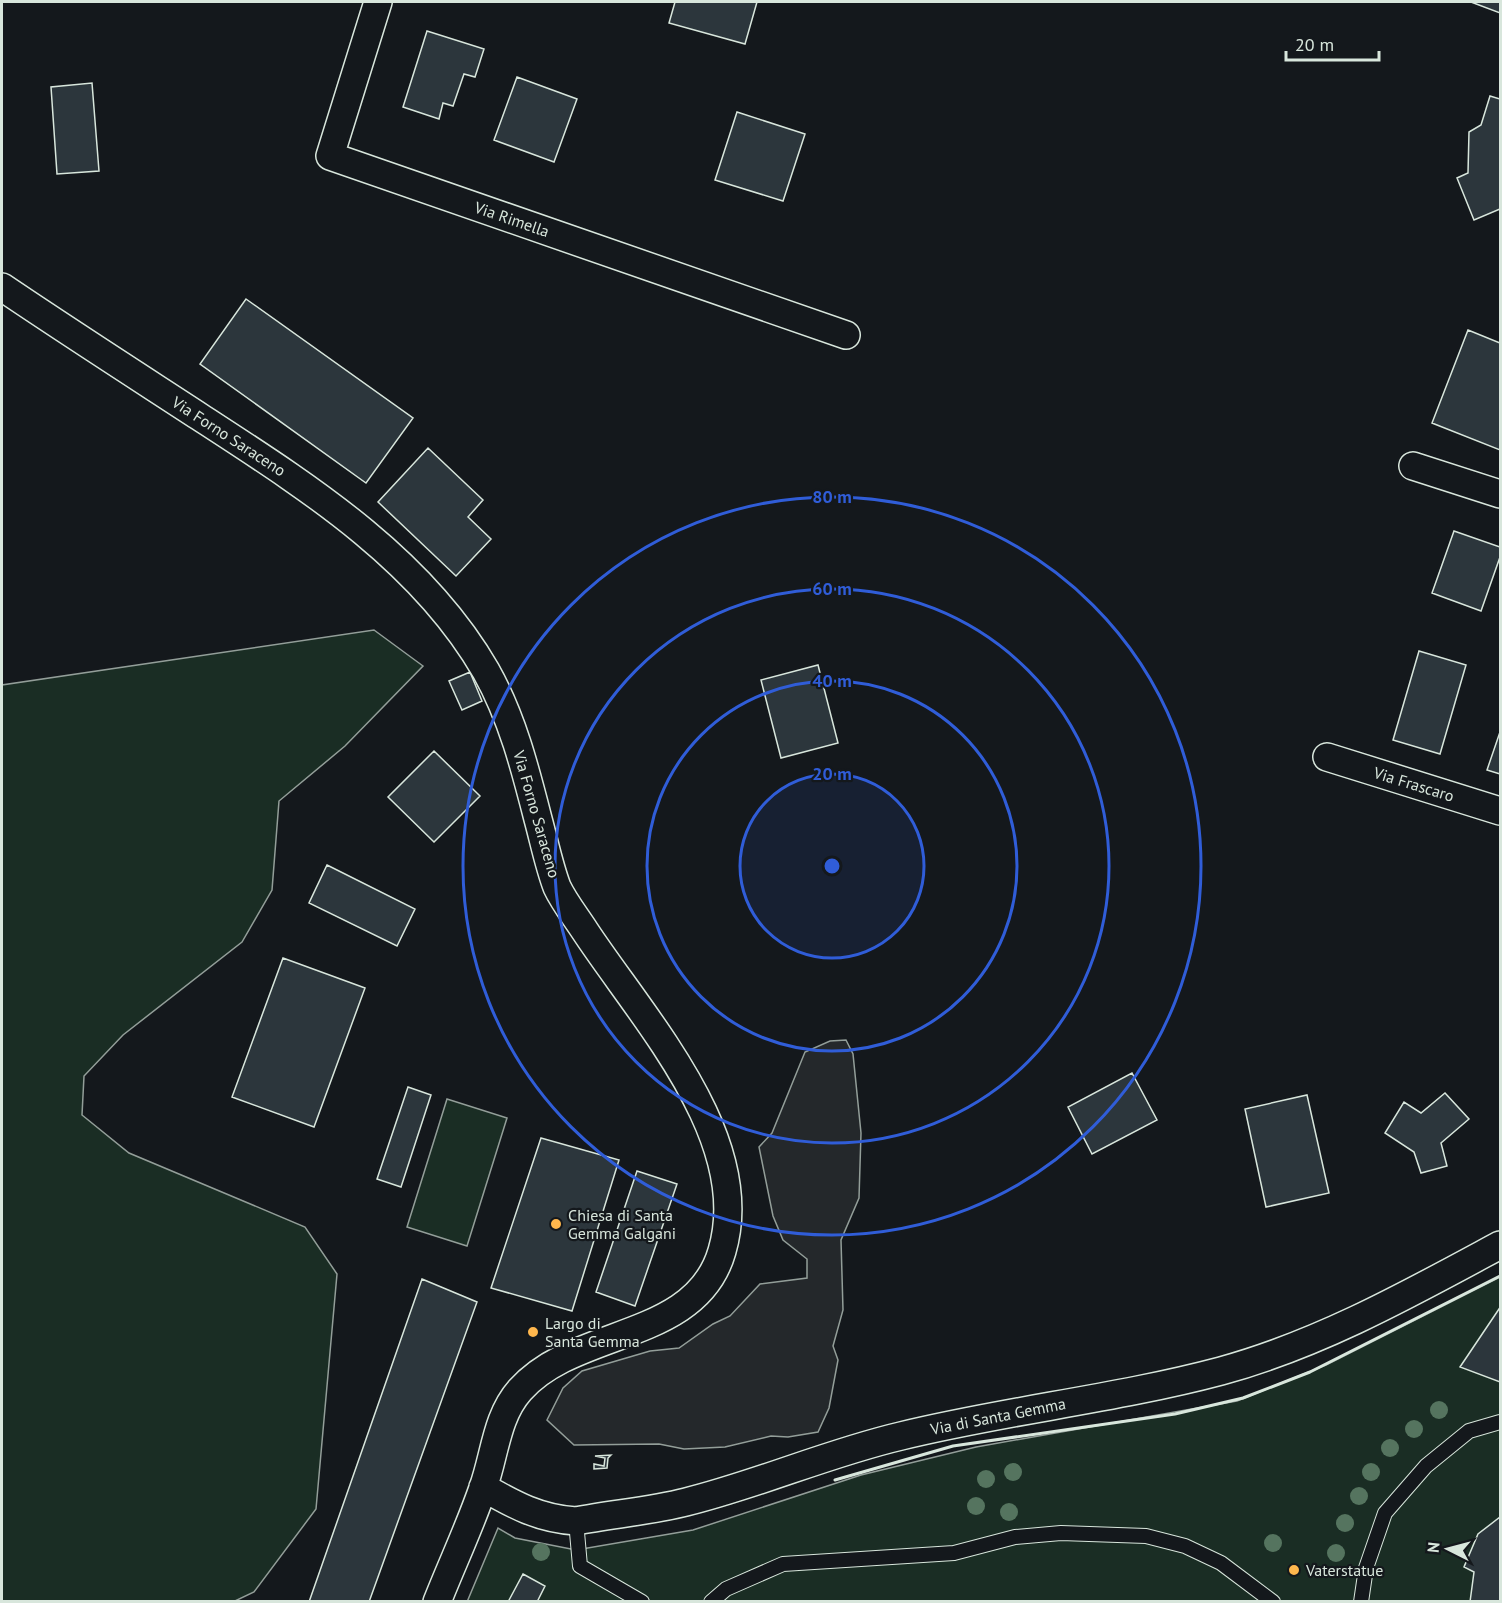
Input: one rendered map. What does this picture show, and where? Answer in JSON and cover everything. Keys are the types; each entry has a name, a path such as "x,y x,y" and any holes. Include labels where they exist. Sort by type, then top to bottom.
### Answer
{"street":[{"name":"Via Rimella","path":"378,2 330,156 846,335"},
{"name":"Via Forno Saraceno","path":"2,287 301,483 407,570 453,620 472,647 505,707 558,888 697,1095 718,1145 726,1179 728,1216 722,1251 710,1280 695,1298 671,1315 561,1360 523,1387 505,1414 483,1487 436,1602"},
{"path":"1413,466 1500,494"},
{"name":"Via Frascaro","path":"1328,757 1500,811"},
{"name":"Via di Santa Gemma","path":"483,1487 537,1515 576,1521 686,1502 853,1447 970,1419 1145,1388 1221,1371 1315,1339 1500,1245"}],"lane":[{"path":"1361,1602 1366,1568 1385,1513 1426,1466 1469,1431 1500,1422"},
{"path":"576,1521 580,1566 642,1602"},
{"path":"711,1602 726,1589 783,1564 954,1553 1015,1537 1095,1533 1146,1536 1185,1546 1229,1568 1274,1602"}],"green space":[{"path":"374,630 423,666 345,746 279,801 272,890 242,942 123,1035 84,1076 82,1115 129,1153 305,1227 337,1274 316,1509 254,1592 235,1601 2,1601 2,685"},
{"path":"447,1099 507,1118 467,1246 407,1227"},
{"path":"1500,1277 1500,1601 467,1602 498,1528 515,1538 576,1550 693,1530 861,1475 976,1447 1237,1401 1326,1365"}],"shaded area":[{"path":"846,1040 853,1054 861,1133 859,1198 841,1240 843,1310 833,1346 838,1360 829,1408 818,1432 788,1437 771,1436 725,1447 684,1449 659,1444 574,1445 547,1420 563,1388 582,1371 650,1351 679,1348 713,1324 730,1316 760,1284 807,1278 807,1259 783,1240 773,1216 759,1147 772,1133 805,1052 830,1041"}],"building":[{"path":"675,2 757,2 745,44 669,23"},
{"path":"1471,2 1500,2 1500,13"},
{"path":"427,31 484,49 475,77 464,74 453,106 443,103 439,119 403,107"},
{"path":"517,77 577,99 554,162 494,140"},
{"path":"92,83 99,171 57,174 51,87"},
{"path":"1490,96 1500,99 1500,209 1474,220 1457,178 1468,173 1469,132 1481,125"},
{"path":"737,112 805,134 783,201 715,180"},
{"path":"246,299 413,418 366,483 200,364"},
{"path":"1468,330 1500,343 1500,450 1432,423"},
{"path":"428,448 483,500 468,517 491,539 456,576 378,502"},
{"path":"1454,531 1500,547 1500,557 1481,611 1432,593"},
{"path":"1419,651 1466,665 1440,754 1393,740"},
{"path":"818,665 838,743 781,758 761,680"},
{"path":"470,672 482,701 462,710 449,681"},
{"path":"1500,732 1500,774 1487,770"},
{"path":"434,751 480,796 434,842 388,797"},
{"path":"327,865 415,909 397,946 309,903"},
{"path":"283,958 365,988 314,1127 232,1097"},
{"path":"1132,1073 1157,1120 1092,1154 1068,1107"},
{"path":"408,1087 431,1095 401,1187 377,1179"},
{"path":"1445,1093 1469,1119 1441,1143 1447,1166 1421,1173 1414,1152 1385,1133 1404,1102 1421,1113"},
{"path":"1307,1095 1329,1193 1266,1207 1245,1109"},
{"name":"Chiesa di Santa Gemma Galgani","path":"541,1138 619,1160 572,1311 491,1288"},
{"path":"637,1171 677,1184 635,1306 596,1292"},
{"path":"422,1279 477,1302 369,1602 309,1602"},
{"path":"1500,1310 1500,1382 1460,1367"},
{"path":"611,1455 608,1458 607,1468 594,1469 594,1464 604,1466 605,1458 595,1456"},
{"path":"1500,1517 1500,1602 1470,1602 1474,1572 1464,1567 1478,1534"},
{"path":"523,1574 545,1586 537,1602 508,1602"}],"wall":[{"path":"835,1480 953,1446 1175,1414 1243,1398 1310,1372 1500,1276"}],"place":[{"name":"Chiesa di Santa Gemma Galgani","path":"556,1224"},
{"name":"Largo di Santa Gemma","path":"533,1332"},
{"name":"Vaterstatue","path":"1294,1570"}]}
